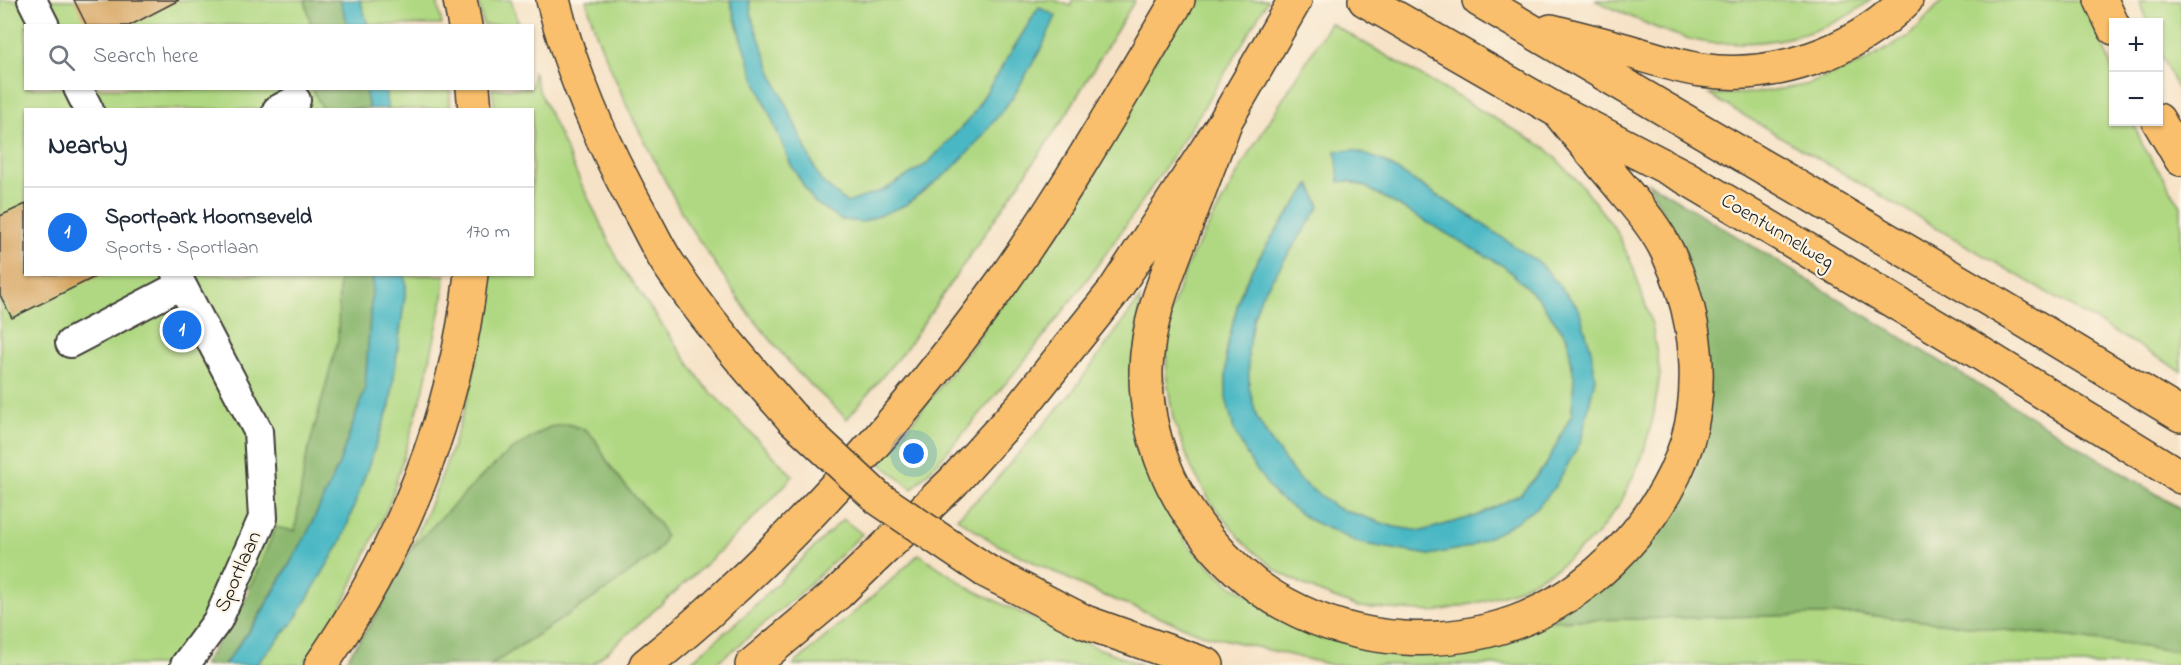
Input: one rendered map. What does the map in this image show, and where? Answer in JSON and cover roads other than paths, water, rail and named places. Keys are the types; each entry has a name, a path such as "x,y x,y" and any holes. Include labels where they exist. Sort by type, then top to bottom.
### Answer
{"highway":[{"path":"460,0 465,24"},
{"path":"553,0 559,24 594,123 667,262 732,351 792,418 878,498 986,571 1085,622 1206,665"},
{"path":"646,665 714,607 792,533 890,426 914,396 1010,271 1080,165 1178,0"},
{"path":"752,665 847,585 952,482 1023,405 1114,291 1226,120 1295,0"},
{"name":"Coentunnelweg","path":"1365,0 1558,111 1685,177 1967,345 2181,477"},
{"path":"1479,0 1509,20 2002,307 2181,415"},
{"path":"1509,20 1701,70 1743,72 1810,60 1841,46 1871,28 1906,0"},
{"path":"2101,0 2109,18"},
{"path":"474,90 475,108"},
{"path":"1226,120 1164,284 1151,328 1146,373 1148,400 1153,430 1163,465 1188,511 1221,553 1260,588 1283,604 1332,624 1390,637 1416,639 1472,634 1525,618 1559,600 1602,569 1625,548 1644,525 1661,497 1676,471 1694,413 1697,358 1693,331 1688,304 1670,256 1643,213 1558,111"},
{"path":"2162,126 2181,159"},
{"path":"321,665 368,591 406,516 440,424 458,358 471,276"}],"street":[{"path":"32,0 44,24"},
{"path":"79,90 88,108"},
{"path":"70,342 178,280"},
{"name":"Sportlaan","path":"178,280 258,431 263,518 218,620 185,665"}],"water":[{"path":"340,0 360,0 368,24 348,24"},
{"path":"730,0 749,0 753,22 774,78 820,180 847,203 884,190 927,164 971,117 1039,7 1056,16 1041,49 1013,97 976,144 950,171 905,205 863,222 841,220 813,201 791,165 754,77"},
{"path":"365,90 385,90 388,108 369,108"},
{"path":"1353,150 1381,160 1475,219 1542,265 1579,309 1591,350 1595,378 1581,441 1555,487 1538,507 1503,530 1469,547 1429,555 1359,543 1308,519 1275,495 1250,461 1234,430 1226,398 1226,351 1240,295 1252,269 1274,234 1310,184 1320,206 1262,294 1253,319 1248,350 1249,387 1257,418 1298,479 1337,508 1394,527 1422,531 1479,515 1521,494 1546,465 1572,414 1574,377 1567,337 1538,298 1505,267 1366,187 1349,181 1339,182 1336,151"},
{"path":"373,276 405,276 406,288 390,405 342,540 294,621 256,665 224,665 258,619 307,534 339,464 365,389"}],"place":[{"name":"Sportpark Hoornseveld","path":"182,330"}]}
